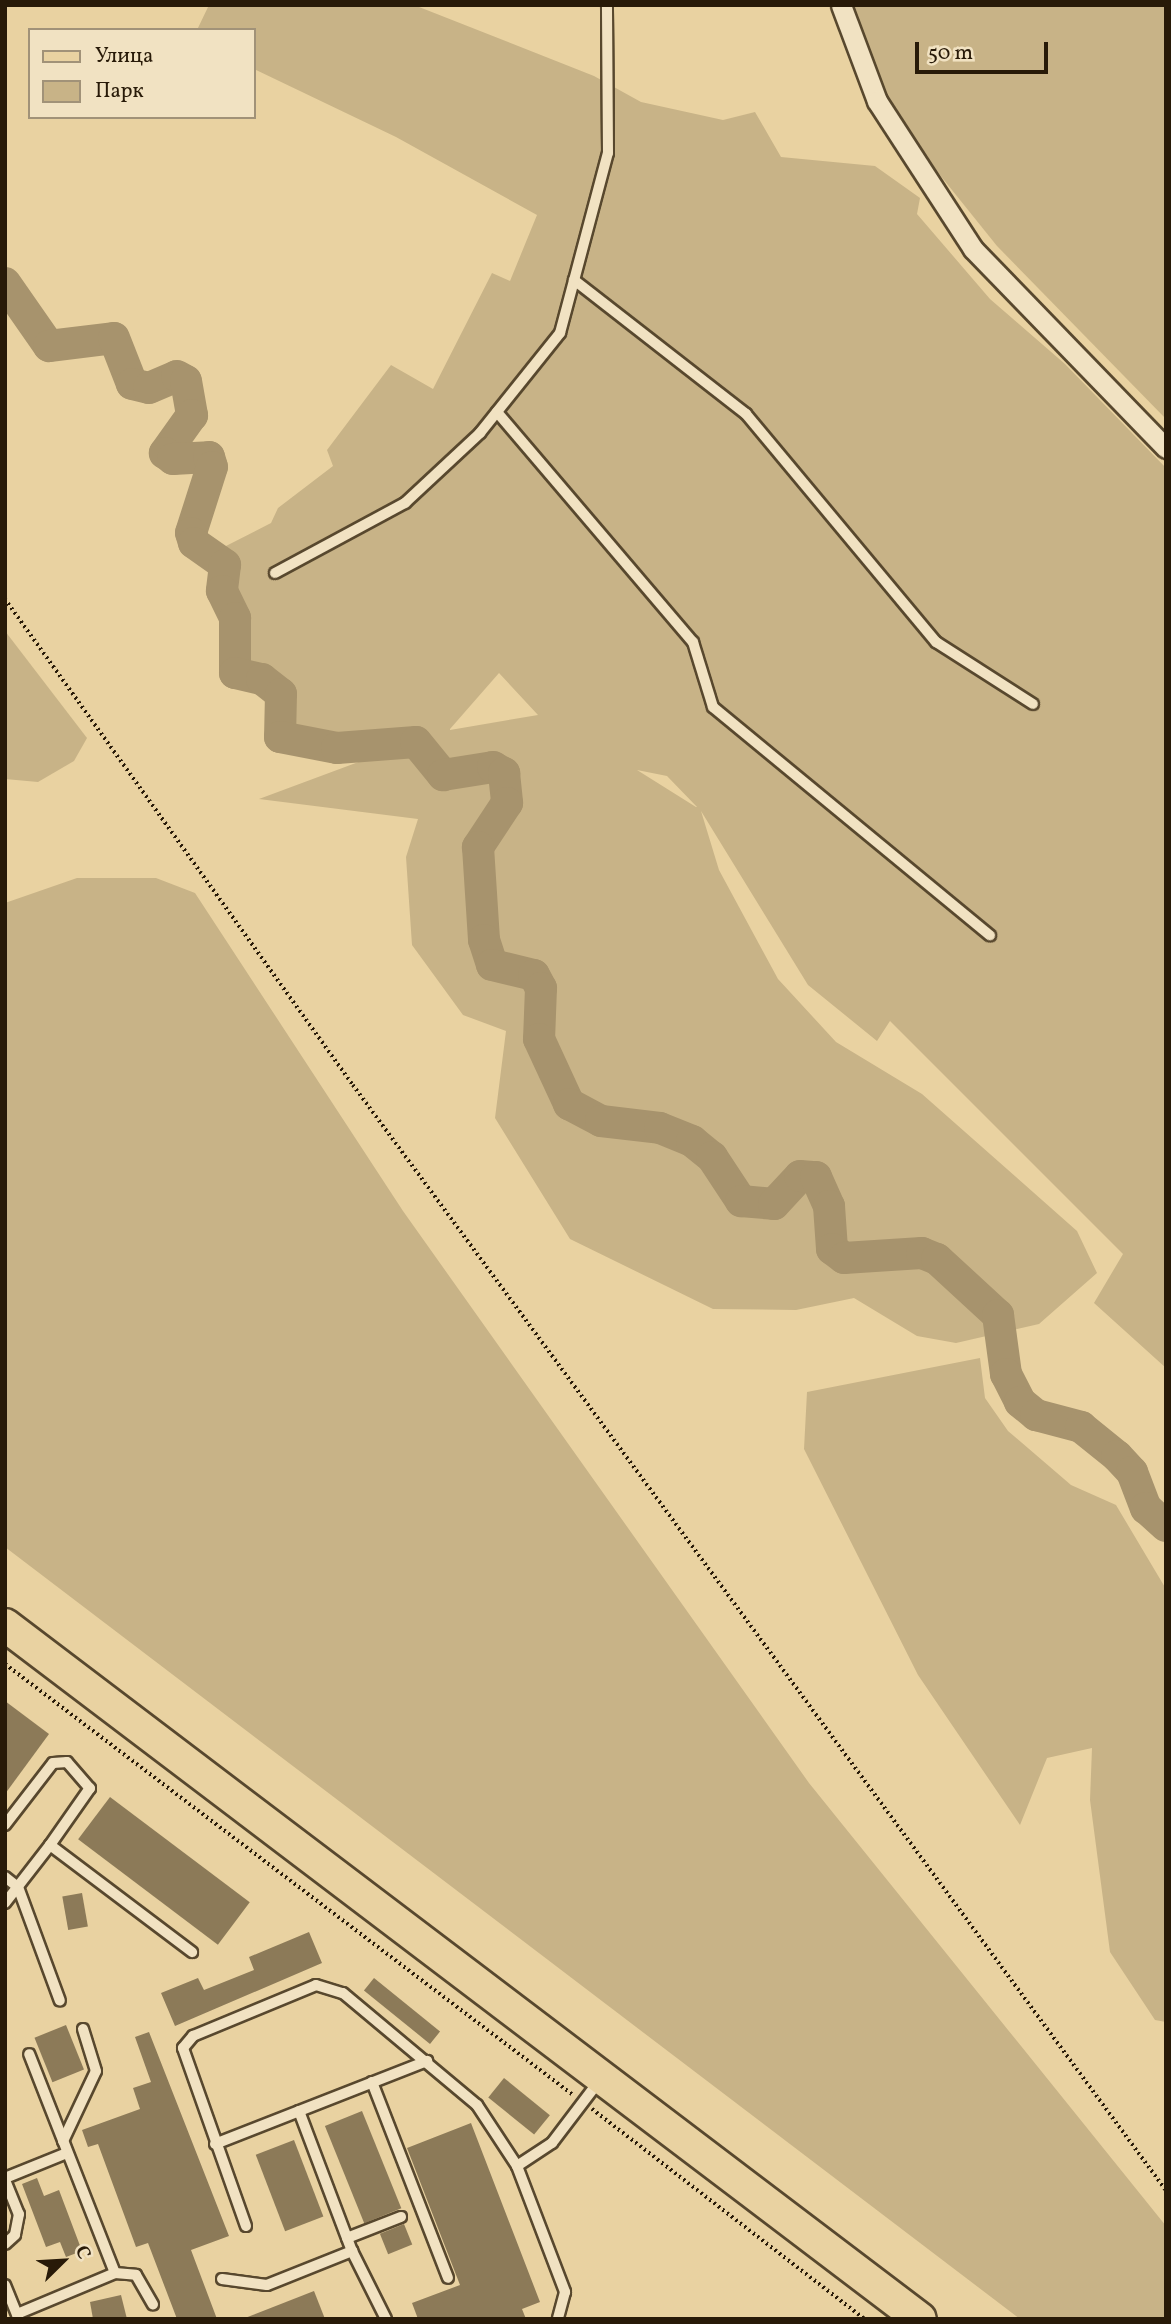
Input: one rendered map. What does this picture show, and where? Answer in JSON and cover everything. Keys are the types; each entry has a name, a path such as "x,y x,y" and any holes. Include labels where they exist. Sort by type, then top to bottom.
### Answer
{"main road":[{"path":"5,1625 592,2090 920,2319"}],"street":[{"path":"841,5 877,101 973,249 1166,448"}],"lane":[{"path":"275,573 405,503 497,412 560,333 608,153 607,5"},
{"path":"574,280 746,414 936,642 1033,704"},
{"path":"497,412 693,642 713,707 990,934"},
{"path":"5,1825 53,1763 67,1762 90,1788 5,1903"},
{"path":"50,1845 192,1952"},
{"path":"5,1877 18,1886 60,2001"},
{"path":"246,2226 183,2057 186,2041 316,1984 344,1993 426,2061 490,2120 517,2166 565,2292 558,2319"},
{"path":"63,2141 96,2071 83,2029"},
{"path":"29,2054 115,2273"},
{"path":"215,2144 426,2061"},
{"path":"372,2082 448,2278"},
{"path":"517,2166 543,2152 592,2090"},
{"path":"299,2111 352,2251 386,2319"},
{"path":"5,2244 15,2235 19,2214 5,2179 68,2153"},
{"path":"347,2238 401,2217"},
{"path":"222,2279 267,2285 352,2251"},
{"path":"5,2285 18,2316 115,2273 136,2275 153,2305"}],"path":[{"path":"5,599 353,1085 1166,2190"},
{"path":"5,1664 592,2090 865,2319"}],"green space":[{"path":"209,5 414,5 594,76 641,102 723,120 755,112 781,157 875,166 920,198 917,214 990,299 1065,364 1166,468 1166,1368 1094,1303 1123,1254 890,1021 877,1041 808,985 701,811 719,870 778,979 836,1042 922,1094 1077,1231 1097,1273 1039,1324 956,1343 917,1336 854,1298 796,1310 713,1309 570,1239 495,1118 506,1031 463,1015 412,945 406,857 418,819 259,799 423,738 292,732 288,692 279,679 245,664 247,625 224,547 271,523 278,508 333,466 327,450 391,365 433,389 492,273 510,281 537,215 396,137 256,70 256,28 198,28","holes":["499,673 538,715 450,730","637,770 667,776 697,807"]},
{"path":"853,5 1166,5 1166,419 997,246 915,144 881,92"},
{"path":"5,631 87,738 74,761 38,782 5,779"},
{"path":"77,878 156,878 195,893 403,1211 809,1783 1166,2226 1166,2319 1020,2319 5,1547 5,903"},
{"path":"980,1358 985,1398 1008,1431 1071,1485 1116,1505 1166,1589 1166,2022 1155,2020 1110,1952 1090,1800 1092,1748 1047,1758 1020,1825 918,1675 804,1449 807,1392"}],"building":[{"path":"5,1701 49,1734 5,1794"},
{"path":"110,1797 250,1902 218,1945 78,1839"},
{"path":"82,1893 88,1926 68,1930 62,1896"},
{"path":"309,1932 322,1963 175,2026 161,1993 198,1978 204,1990 254,1970 249,1957"},
{"path":"374,1978 440,2031 430,2044 364,1990"},
{"path":"66,2025 84,2070 52,2082 34,2038"},
{"path":"149,2032 229,2236 191,2250 217,2319 177,2319 148,2243 136,2247 98,2144 88,2147 82,2130 140,2109 133,2088 151,2082 135,2037"},
{"path":"504,2078 550,2115 534,2135 488,2097"},
{"path":"362,2111 401,2208 364,2223 325,2126"},
{"path":"471,2123 540,2302 522,2309 526,2319 418,2319 412,2303 460,2285 407,2148"},
{"path":"294,2140 323,2217 285,2231 256,2155"},
{"path":"37,2178 44,2196 59,2190 82,2251 66,2257 60,2242 46,2247 22,2184"},
{"path":"404,2224 412,2244 388,2254 380,2234"},
{"path":"314,2291 325,2319 245,2319 245,2318"},
{"path":"121,2295 127,2319 93,2319 90,2302"}],"waterway":[{"path":"5,283 49,346 114,338 132,384 149,388 177,376 186,381 192,415 165,453 173,459 209,457 212,467 191,533 194,543 225,565 222,591 235,618 235,673 262,679 281,694 280,737 337,748 416,742 443,775 493,767 504,773 507,803 478,847 484,940 492,965 534,975 541,988 539,1039 569,1104 601,1121 660,1128 692,1141 712,1157 741,1201 774,1204 800,1176 816,1177 829,1206 832,1249 844,1258 922,1253 937,1259 998,1315 1006,1374 1020,1402 1036,1415 1081,1427 1117,1456 1132,1472 1146,1508 1166,1526"}]}
